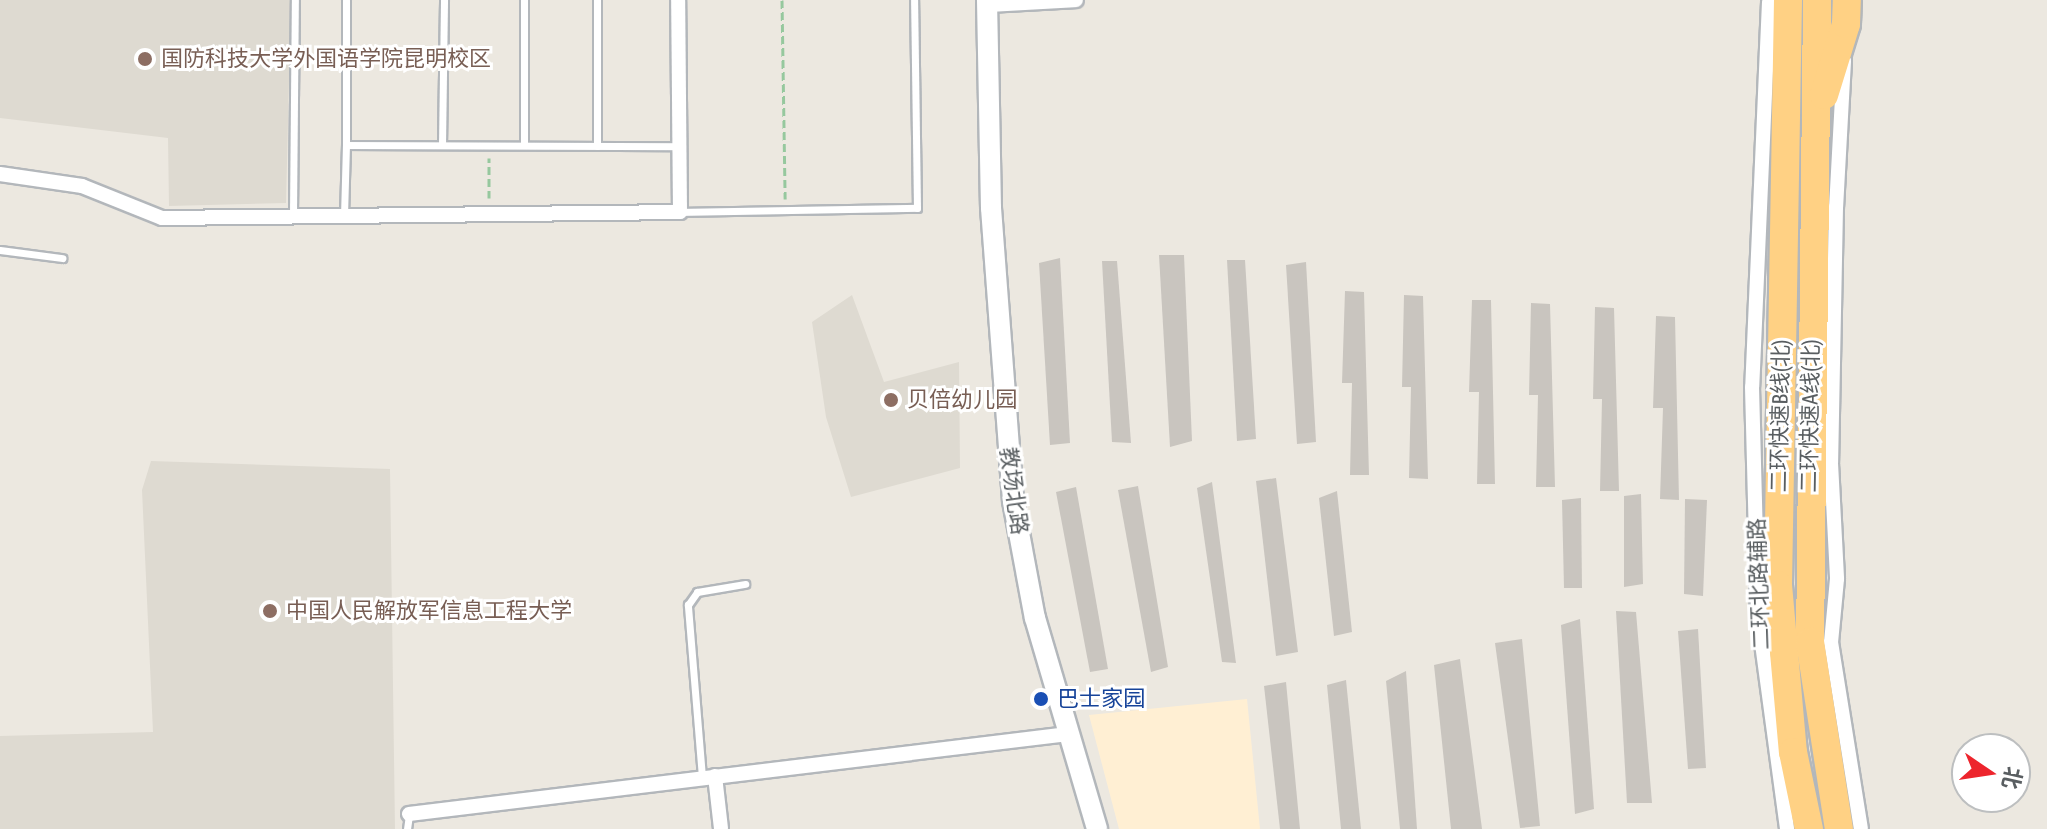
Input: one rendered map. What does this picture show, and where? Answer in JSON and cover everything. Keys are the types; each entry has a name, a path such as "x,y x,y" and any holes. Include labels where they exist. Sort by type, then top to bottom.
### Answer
{"highway":[{"name":"二环快速A线(北)","path":"1817,0 1810,642 1839,829"},
{"name":"二环快速B线(北)","path":"1775,1 1787,70 1778,585 1791,737 1809,829"},
{"path":"1814,127 1847,12"}],"street":[{"path":"0,174 82,186 162,218 680,212 678,0"},
{"path":"987,3 1076,0"},
{"name":"二环北路辅路","path":"1775,1 1752,387 1763,684 1787,829"},
{"name":"教场北路","path":"987,3 991,208 1013,501 1035,618 1097,829"},
{"path":"1847,12 1836,222 1831,463 1837,579 1831,642 1861,829"},
{"path":"408,821 708,776 1068,734"},
{"path":"708,776 721,829"}],"lane":[{"path":"293,215 295,0"},
{"path":"344,216 346,0"},
{"path":"442,145 444,0"},
{"path":"524,0 524,144"},
{"path":"597,0 597,146"},
{"path":"680,212 785,207 917,208 914,0"},
{"path":"346,145 680,146"},
{"path":"0,250 62,258"},
{"path":"708,776 688,605 697,592 745,584"}],"path":[{"path":"782,0 785,207"},
{"path":"489,146 489,214"}],"shaded area":[{"name":"国防科技大学外国语学院昆明校区","path":"0,0 291,0 286,203 169,206 168,138 0,118"},
{"name":"贝倍幼儿园","path":"852,295 884,382 959,362 960,468 851,497 826,417 812,322"},
{"name":"中国人民解放军信息工程大学","path":"151,461 390,469 395,829 0,829 0,736 153,732 142,490"},
{"path":"1247,699 1260,829 1119,829 1089,715"}],"building":[{"path":"1159,255 1184,255 1192,441 1170,447"},
{"path":"1060,258 1070,443 1050,445 1039,263"},
{"path":"1227,260 1245,260 1256,439 1237,441"},
{"path":"1102,261 1117,261 1131,443 1112,442"},
{"path":"1306,262 1316,442 1297,444 1286,265"},
{"path":"1345,291 1364,292 1369,475 1350,475 1352,383 1342,383"},
{"path":"1404,295 1423,296 1428,479 1409,478 1411,387 1402,387"},
{"path":"1472,300 1491,300 1495,484 1477,484 1479,392 1469,392"},
{"path":"1531,303 1550,304 1555,487 1536,487 1538,395 1529,395"},
{"path":"1595,307 1614,308 1619,491 1600,491 1602,399 1593,399"},
{"path":"1656,316 1675,317 1679,500 1660,499 1663,408 1653,408"},
{"path":"1276,478 1298,652 1276,656 1256,481"},
{"path":"1212,482 1236,663 1222,662 1197,488"},
{"path":"1138,486 1168,667 1151,672 1118,490"},
{"path":"1076,487 1108,669 1090,672 1056,492"},
{"path":"1337,491 1352,632 1334,636 1319,498"},
{"path":"1641,494 1643,584 1624,587 1624,496"},
{"path":"1581,498 1582,588 1564,588 1562,500"},
{"path":"1685,499 1707,500 1703,596 1684,594"},
{"path":"1616,611 1636,612 1652,803 1627,803"},
{"path":"1580,619 1594,809 1575,814 1561,625"},
{"path":"1698,629 1706,768 1688,769 1678,631"},
{"path":"1522,639 1540,826 1520,828 1495,643"},
{"path":"1460,659 1482,829 1451,829 1434,665"},
{"path":"1406,671 1417,829 1400,829 1386,681"},
{"path":"1346,680 1361,829 1341,829 1327,685"},
{"path":"1286,682 1300,829 1280,829 1264,686"}],"place":[{"name":"国防科技大学外国语学院昆明校区","path":"145,59"},
{"name":"贝倍幼儿园","path":"891,400"},
{"name":"中国人民解放军信息工程大学","path":"270,611"},
{"name":"巴士家园","path":"1041,699"}]}
